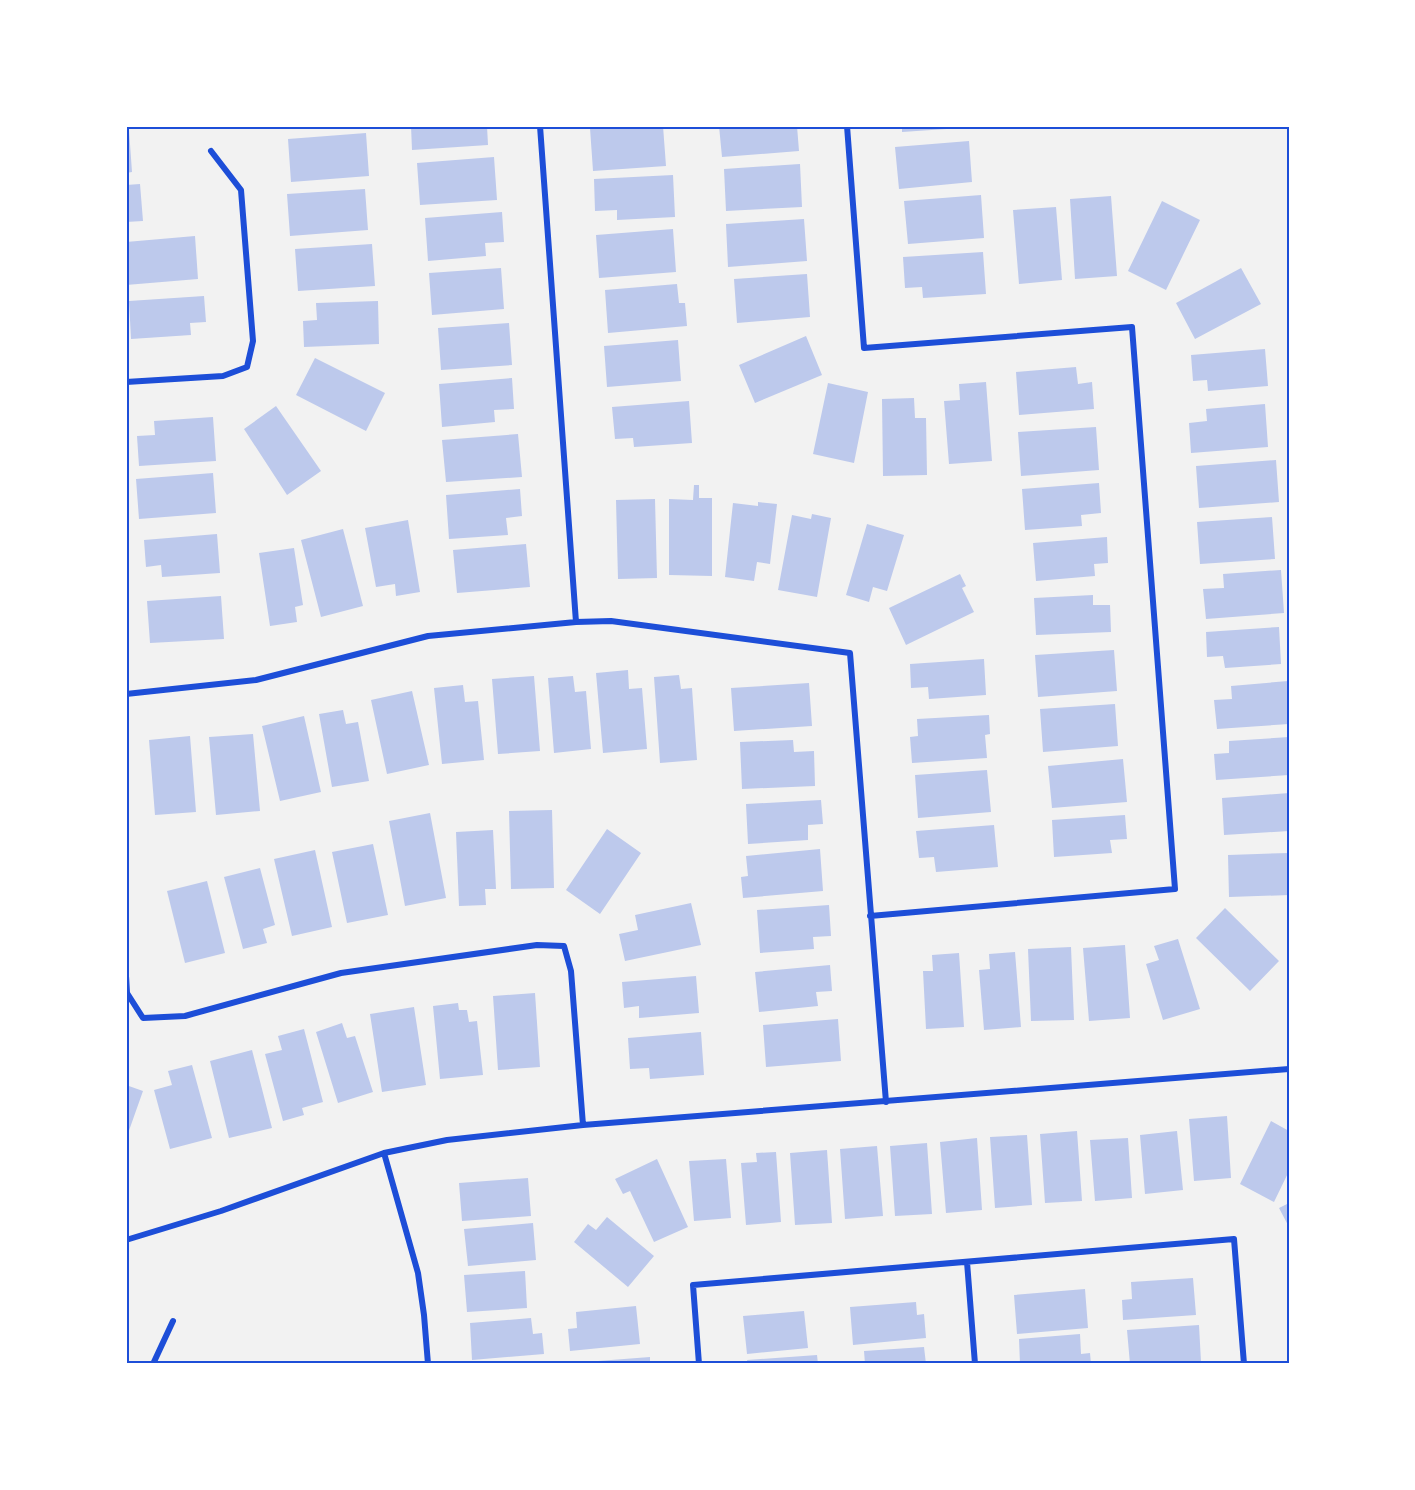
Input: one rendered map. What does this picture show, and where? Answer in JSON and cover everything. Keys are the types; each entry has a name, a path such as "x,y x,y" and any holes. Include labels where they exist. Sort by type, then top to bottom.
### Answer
{"street":[{"path":"540,126 576,622"},
{"path":"847,126 864,348 1132,327 1175,889 870,916"},
{"path":"126,382 223,376 247,367 253,341 241,190 211,151"},
{"path":"126,694 256,680 428,636 576,622 612,621 850,653 886,1102"},
{"path":"126,976 127,993 143,1018 185,1016 341,973 537,945 564,946 571,971 583,1125"},
{"path":"126,1240 220,1211 384,1153 447,1140 583,1125 1289,1069"},
{"path":"384,1153 418,1273 428,1364"},
{"path":"699,1364 693,1285 1234,1239 1244,1364"},
{"path":"967,1262 975,1364"},
{"path":"153,1364 173,1321"}],"building":[{"path":"411,126 487,126 488,145 412,150"},
{"path":"663,126 666,166 593,171 590,128"},
{"path":"719,126 797,126 799,151 722,157"},
{"path":"902,126 961,126 961,128 902,132"},
{"path":"126,130 129,130 132,172 126,173"},
{"path":"366,133 369,176 291,182 288,139"},
{"path":"969,141 972,182 899,189 895,147"},
{"path":"494,157 497,200 420,205 417,163"},
{"path":"800,164 802,207 726,211 724,169"},
{"path":"673,175 675,217 617,220 617,210 595,211 594,179"},
{"path":"140,184 143,221 126,222 126,185"},
{"path":"365,189 368,230 290,236 287,194"},
{"path":"981,195 984,238 908,244 904,201"},
{"path":"1111,196 1117,276 1075,279 1070,199"},
{"path":"1162,201 1200,220 1166,290 1128,271"},
{"path":"1056,207 1062,280 1019,284 1013,210"},
{"path":"502,212 504,242 485,243 486,256 428,261 425,218"},
{"path":"804,219 807,261 728,267 726,224"},
{"path":"673,229 676,272 599,278 596,235"},
{"path":"195,236 198,279 126,285 126,242"},
{"path":"372,244 375,286 298,291 295,249"},
{"path":"983,252 986,294 923,298 922,287 905,288 903,257"},
{"path":"501,268 504,309 432,315 429,273"},
{"path":"1241,268 1261,304 1195,339 1176,303"},
{"path":"807,274 810,317 737,323 734,279"},
{"path":"677,284 679,303 685,303 687,326 608,333 605,290"},
{"path":"204,296 206,322 190,323 191,335 131,339 129,301"},
{"path":"378,301 379,344 304,347 303,321 317,320 316,303"},
{"path":"509,323 512,365 441,370 438,328"},
{"path":"806,336 822,375 755,403 739,365"},
{"path":"678,340 681,381 607,387 604,346"},
{"path":"1265,349 1268,386 1208,391 1207,380 1193,381 1191,355"},
{"path":"315,358 385,393 366,431 296,395"},
{"path":"1076,367 1078,384 1092,382 1094,409 1019,415 1016,372"},
{"path":"512,378 514,409 494,410 495,422 442,427 439,384"},
{"path":"986,382 992,461 949,464 944,401 960,400 959,384"},
{"path":"828,383 868,392 854,463 813,454"},
{"path":"914,398 915,418 926,418 927,475 883,476 882,399"},
{"path":"689,401 692,443 634,447 633,438 615,439 612,407"},
{"path":"1265,404 1268,447 1191,453 1189,423 1207,421 1206,409"},
{"path":"276,406 321,471 287,495 244,429"},
{"path":"213,417 216,461 139,466 137,436 155,435 154,421"},
{"path":"1096,427 1099,470 1021,476 1018,432"},
{"path":"518,434 522,477 446,482 442,440"},
{"path":"1276,460 1279,502 1199,508 1196,466"},
{"path":"213,473 216,513 139,519 136,479"},
{"path":"1099,483 1101,513 1081,515 1082,526 1025,530 1022,489"},
{"path":"694,485 699,485 699,498 712,498 712,576 669,575 669,499 693,500"},
{"path":"520,489 522,516 506,518 508,535 449,539 446,495"},
{"path":"655,499 657,578 618,579 616,500"},
{"path":"758,502 777,504 770,564 757,562 754,581 725,577 733,503 758,506"},
{"path":"812,514 831,518 817,597 778,590 792,515 811,519"},
{"path":"1272,517 1275,559 1200,564 1197,522"},
{"path":"408,520 420,592 396,596 395,584 376,587 365,528"},
{"path":"867,524 904,535 887,591 873,587 869,602 846,595"},
{"path":"343,529 363,606 321,617 301,540"},
{"path":"217,534 220,573 162,577 161,565 146,567 144,540"},
{"path":"1107,537 1108,563 1094,564 1095,576 1036,581 1033,543"},
{"path":"526,544 530,587 457,593 453,550"},
{"path":"294,548 303,605 295,607 297,622 270,626 259,553"},
{"path":"1281,570 1284,613 1206,619 1203,589 1224,588 1223,574"},
{"path":"960,574 966,586 962,588 974,612 906,645 889,608"},
{"path":"1093,595 1093,605 1110,605 1111,632 1036,635 1034,598"},
{"path":"221,596 224,639 150,643 147,601"},
{"path":"1279,627 1281,664 1225,668 1223,656 1207,657 1206,632"},
{"path":"1114,650 1117,691 1038,697 1035,655"},
{"path":"984,659 986,695 929,699 928,687 911,688 910,664"},
{"path":"628,670 629,689 642,688 647,749 603,753 596,673"},
{"path":"679,675 681,689 692,688 697,760 660,763 654,677"},
{"path":"534,676 540,751 498,754 492,679"},
{"path":"573,676 575,692 586,691 591,749 554,753 548,678"},
{"path":"1288,681 1289,724 1217,729 1214,700 1232,699 1231,686"},
{"path":"809,683 812,726 734,731 731,688"},
{"path":"463,685 465,702 478,701 484,760 442,764 434,688"},
{"path":"412,691 429,765 387,774 371,700"},
{"path":"1115,704 1118,746 1043,752 1040,709"},
{"path":"343,710 346,724 358,722 369,781 332,787 319,714"},
{"path":"989,715 990,734 985,735 987,758 912,763 910,737 918,736 917,719"},
{"path":"304,716 321,792 280,801 262,726"},
{"path":"253,734 260,811 216,815 209,737"},
{"path":"190,736 196,812 155,815 149,740"},
{"path":"1289,737 1289,775 1216,780 1214,754 1229,753 1229,741"},
{"path":"793,740 794,752 814,751 815,786 742,789 740,742"},
{"path":"1123,759 1127,802 1052,808 1048,766"},
{"path":"987,770 991,812 918,818 915,775"},
{"path":"1289,793 1289,831 1224,835 1222,798"},
{"path":"821,800 823,824 808,825 808,840 748,844 746,804"},
{"path":"552,810 554,888 511,889 509,811"},
{"path":"430,813 446,898 405,906 389,821"},
{"path":"1125,815 1127,839 1110,840 1112,853 1054,857 1052,820"},
{"path":"994,825 998,867 936,872 934,857 919,858 916,831"},
{"path":"607,829 641,853 600,914 566,890"},
{"path":"493,830 496,889 485,889 486,905 459,906 456,832"},
{"path":"373,844 388,915 347,923 332,852"},
{"path":"820,849 823,891 743,898 741,877 748,876 746,856"},
{"path":"315,850 332,927 292,936 274,859"},
{"path":"1289,853 1289,895 1229,897 1228,855"},
{"path":"260,868 275,925 263,929 267,943 243,949 224,877"},
{"path":"207,881 225,953 185,963 167,891"},
{"path":"691,903 701,945 625,961 619,934 638,930 635,915"},
{"path":"829,905 831,936 813,937 814,949 760,953 757,910"},
{"path":"1225,908 1279,961 1250,991 1196,938"},
{"path":"1178,939 1200,1009 1163,1020 1146,964 1159,960 1154,946"},
{"path":"1125,945 1130,1018 1089,1021 1083,948"},
{"path":"1071,947 1074,1020 1031,1021 1028,949"},
{"path":"1015,952 1021,1027 984,1030 979,970 990,969 989,954"},
{"path":"959,953 964,1027 926,1029 923,971 933,971 932,955"},
{"path":"830,965 832,991 816,992 818,1006 759,1012 755,972"},
{"path":"696,976 699,1013 639,1018 639,1006 624,1008 622,982"},
{"path":"535,993 540,1067 498,1070 493,996"},
{"path":"458,1003 459,1010 467,1010 469,1022 477,1021 483,1075 440,1079 433,1006"},
{"path":"414,1007 426,1085 382,1092 370,1014"},
{"path":"838,1019 841,1061 766,1067 763,1025"},
{"path":"342,1023 347,1038 355,1036 373,1092 338,1103 316,1032"},
{"path":"304,1029 323,1102 302,1108 304,1115 283,1121 265,1054 282,1050 278,1036"},
{"path":"701,1032 704,1075 650,1079 649,1068 630,1069 628,1038"},
{"path":"252,1050 272,1128 229,1138 210,1061"},
{"path":"192,1065 212,1138 170,1149 154,1090 172,1085 168,1071"},
{"path":"126,1085 143,1091 126,1139"},
{"path":"1227,1116 1231,1178 1194,1181 1189,1119"},
{"path":"1271,1121 1289,1131 1289,1171 1274,1202 1240,1184"},
{"path":"1077,1131 1082,1201 1045,1203 1040,1134"},
{"path":"1177,1131 1183,1190 1145,1194 1140,1135"},
{"path":"1027,1135 1032,1205 995,1208 990,1137"},
{"path":"977,1138 982,1210 946,1213 940,1142"},
{"path":"1128,1138 1132,1198 1095,1201 1090,1140"},
{"path":"927,1143 932,1214 895,1216 890,1146"},
{"path":"877,1146 883,1216 845,1219 840,1149"},
{"path":"827,1150 832,1223 795,1225 790,1153"},
{"path":"776,1152 781,1222 746,1225 741,1163 757,1162 756,1153"},
{"path":"657,1159 688,1227 654,1242 630,1191 623,1194 615,1179"},
{"path":"726,1159 731,1218 694,1221 689,1161"},
{"path":"528,1178 531,1216 462,1221 459,1183"},
{"path":"1289,1203 1289,1227 1279,1208"},
{"path":"607,1217 654,1256 628,1287 574,1242 588,1224 596,1230"},
{"path":"533,1223 536,1260 468,1266 464,1229"},
{"path":"525,1271 527,1308 467,1312 464,1275"},
{"path":"1193,1278 1196,1315 1123,1320 1122,1300 1132,1299 1131,1282"},
{"path":"1085,1289 1088,1328 1017,1334 1014,1295"},
{"path":"916,1302 917,1315 924,1314 926,1338 853,1345 850,1307"},
{"path":"636,1306 640,1344 570,1351 568,1329 577,1328 576,1312"},
{"path":"804,1311 808,1348 747,1354 743,1316"},
{"path":"531,1318 533,1334 542,1333 544,1354 472,1360 470,1323"},
{"path":"1199,1325 1201,1362 1130,1364 1127,1330"},
{"path":"1080,1334 1081,1354 1090,1353 1091,1364 1020,1364 1019,1339"},
{"path":"924,1347 926,1364 865,1364 864,1351"},
{"path":"817,1355 818,1364 748,1364 747,1360"},
{"path":"650,1357 650,1364 585,1364 585,1362"}]}
